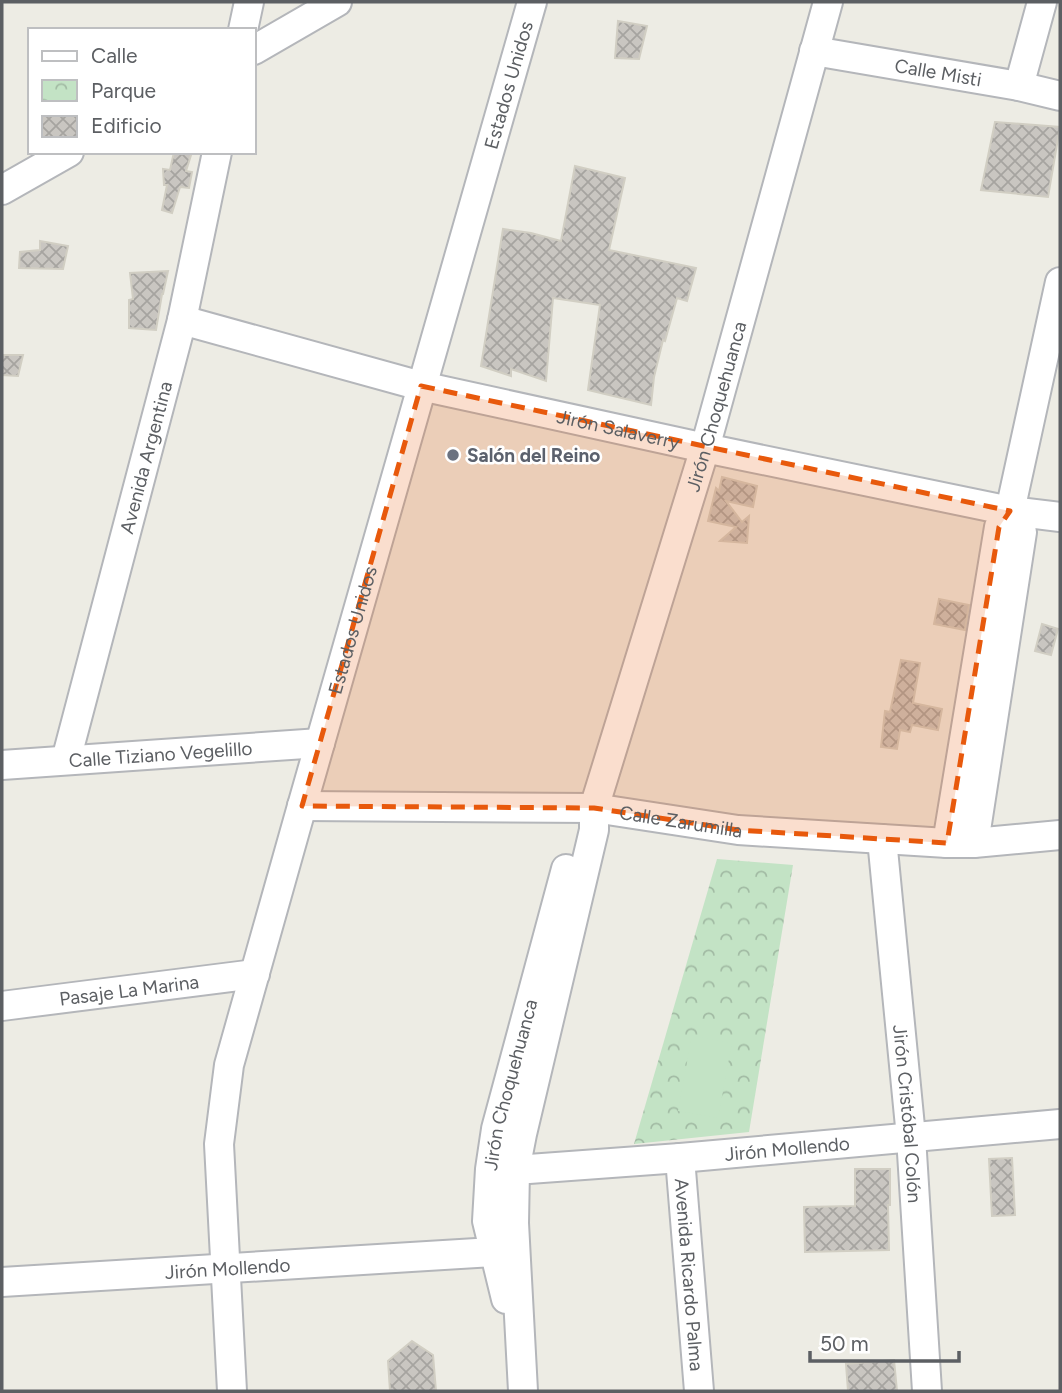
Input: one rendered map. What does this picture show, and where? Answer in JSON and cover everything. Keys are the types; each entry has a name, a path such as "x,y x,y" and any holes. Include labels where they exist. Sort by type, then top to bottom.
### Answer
{"street":[{"path":"243,28 249,2"},
{"path":"256,49 337,2"},
{"name":"Estados Unidos","path":"232,1391 219,1144 229,1065 532,2"},
{"name":"Jirón Choquehuanca","path":"522,1381 514,1223 515,1170 594,830 594,808 705,447 828,2"},
{"path":"1019,86 1042,2"},
{"name":"Calle Misti","path":"814,51 1019,86 1060,96"},
{"path":"2,190 65,154"},
{"name":"Avenida Argentina","path":"66,760 182,320 217,154"},
{"path":"947,843 999,527 1010,510 1060,282"},
{"name":"Jirón Salaverry","path":"182,320 421,386 1010,510 1060,517"},
{"path":"974,843 1022,531 1010,510"},
{"name":"Calle Tiziano Vegelillo","path":"2,765 320,743"},
{"name":"Calle Zarumilla","path":"302,806 594,808 738,830 947,843 1060,835"},
{"name":"Jirón Choquehuanca","path":"522,1381 487,1221 490,1170 496,1129 579,822 594,808"},
{"name":"Jirón Cristóbal Colón","path":"882,839 911,1137 927,1391"},
{"name":"Pasaje La Marina","path":"2,1006 255,974"},
{"name":"Jirón Mollendo","path":"515,1170 1060,1124"},
{"name":"Avenida Ricardo Palma","path":"680,1158 699,1391"},
{"name":"Jirón Mollendo","path":"2,1282 493,1252"}],"highlighted area":[{"path":"421,386 1010,511 999,527 947,843 738,830 594,808 302,806"}],"green space":[{"path":"717,859 793,865 749,1132 634,1144"},
{"path":"692,1035 732,1043 718,1118 678,1111"}],"building":[{"path":"618,21 647,26 639,59 615,58"},
{"path":"995,122 1060,127 1048,197 981,190"},
{"path":"174,154 191,154 186,171 192,172 189,188 180,187 172,213 162,210 167,185 164,185 163,169 170,170"},
{"path":"575,166 625,178 609,250 696,268 687,301 677,298 665,341 663,340 654,377 651,405 588,390 600,305 553,298 546,381 511,369 511,376 481,366 503,229 561,241"},
{"path":"40,241 68,246 63,269 19,268 20,252 40,250"},
{"path":"168,271 156,330 129,328 129,300 133,299 130,273"},
{"path":"2,355 23,355 18,376 2,375"},
{"path":"722,477 757,486 753,507 726,501 742,522 749,516 747,543 720,541 736,527 708,521 716,488 719,491"},
{"path":"939,599 969,605 965,630 934,624"},
{"path":"1042,624 1058,629 1051,655 1035,651"},
{"path":"901,660 920,663 913,703 942,709 938,730 912,725 910,732 900,730 897,749 881,747 885,711 890,712"},
{"path":"1012,1158 1015,1215 992,1216 989,1159"},
{"path":"855,1169 890,1169 889,1250 805,1252 804,1207 855,1206"},
{"path":"412,1341 433,1355 436,1391 390,1391 388,1361"},
{"path":"894,1360 897,1391 848,1391 846,1364"}],"place":[{"name":"Salón del Reino","path":"453,455"}]}
